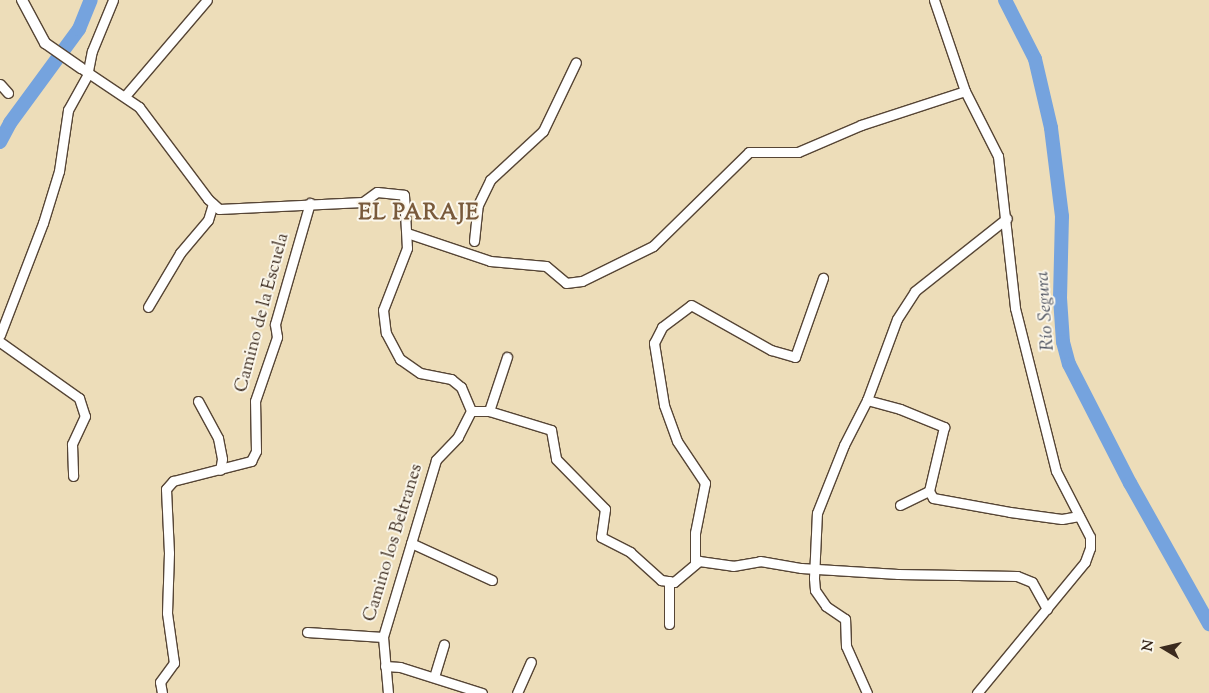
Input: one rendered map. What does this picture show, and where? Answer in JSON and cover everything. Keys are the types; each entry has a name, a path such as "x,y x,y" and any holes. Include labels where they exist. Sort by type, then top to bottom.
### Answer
{"street":[{"path":"22,0 32,25 47,44 125,96 152,122 213,204 219,209 310,203 363,202 377,192 404,195 407,248 383,310 386,333 400,359 420,373 451,379 461,387 471,410 488,411 552,430 556,458 605,509 600,537 630,552 661,580 669,581 684,576 699,561 733,566 760,561 814,569 898,574 1017,576 1032,582 1046,608"},
{"path":"0,335 43,224 59,171 68,110 113,0"},
{"path":"125,96 207,0"},
{"path":"934,0 966,91 998,156 1019,325 1056,471 1090,537 1090,548 1085,562 977,693"},
{"path":"474,241 478,205 490,180 544,131 576,62"},
{"path":"0,84 8,93"},
{"path":"407,233 490,261 546,266 566,283 582,281 654,246 749,152 798,152 861,126 966,91"},
{"name":"Camino de la Escuela","path":"162,693 160,682 174,663 167,613 169,553 166,489 173,481 220,470 251,460 256,451 255,401 277,337 275,324 310,203"},
{"path":"148,307 180,253 208,220 213,204"},
{"path":"867,693 846,646 845,619 826,606 815,590 814,569 817,514 844,445 867,400 897,319 915,292 1007,218"},
{"path":"695,564 694,533 705,483 678,441 664,405 654,343 662,327 691,305 771,350 795,358 823,278"},
{"path":"0,342 79,398 85,416 72,444 73,476"},
{"path":"488,411 507,357"},
{"path":"867,400 900,409 944,427 929,491 933,498 1062,519 1079,516"},
{"path":"198,401 218,438 222,459 220,470"},
{"name":"Camino los Beltranes","path":"388,693 383,636 436,460 458,437 471,410"},
{"path":"900,505 929,491"},
{"path":"411,544 492,580"},
{"path":"669,581 669,624"},
{"path":"307,632 383,636"},
{"path":"434,677 444,645"},
{"path":"517,693 531,662"},
{"path":"385,666 400,667 482,693"}],"waterway":[{"name":"Río Segura","path":"0,142 10,123 79,29 91,0"},
{"name":"Río Segura","path":"1005,0 1035,59 1051,128 1062,216 1060,298 1063,342 1069,364 1130,483 1209,624"}],"district":[{"name":"EL PARAJE","path":"419,215"}]}
